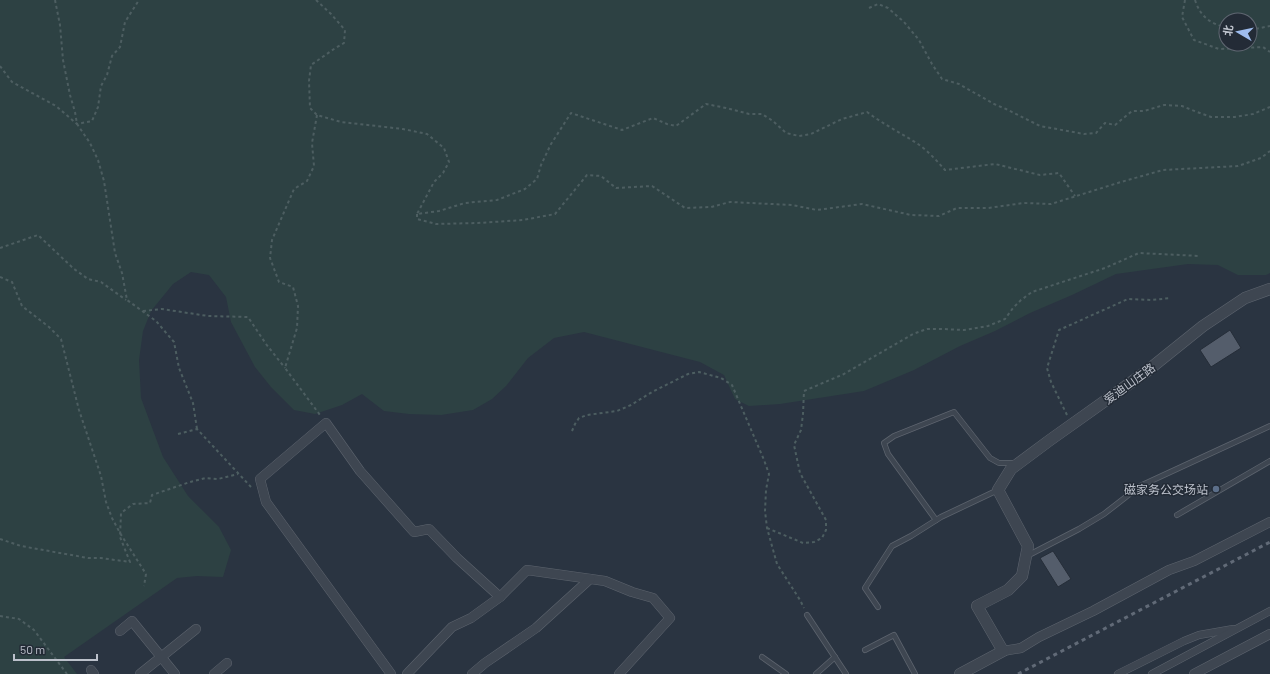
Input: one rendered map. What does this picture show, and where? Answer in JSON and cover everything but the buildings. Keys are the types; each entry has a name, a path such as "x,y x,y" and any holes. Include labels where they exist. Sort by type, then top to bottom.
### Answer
{"street":[{"name":"爱迪山庄路","path":"998,490 1011,470 1147,371 1203,326 1245,298 1270,289"},
{"path":"391,674 266,502 260,479 326,423 360,471 414,532 428,529 500,597"},
{"path":"998,490 1028,546 1022,576 1008,590 977,606 1003,651"},
{"path":"960,674 1003,651 1021,648 1039,637 1093,612 1169,570 1194,561 1270,522"},
{"path":"407,674 452,627 471,618 500,597 527,570 605,581 632,592 653,598 670,618 619,674"},
{"path":"472,674 485,663 536,628 590,579"},
{"path":"1152,674 1270,611"},
{"path":"120,631 132,621 175,674"},
{"path":"1118,674 1199,635 1241,627"},
{"path":"140,674 196,629"},
{"path":"1194,674 1270,634"},
{"path":"214,674 227,663"}],"lane":[{"path":"936,520 888,454 884,444 894,436 954,412 990,458 1000,463 1020,463"},
{"path":"1026,557 1104,514 1140,486 1270,426"},
{"path":"1177,515 1270,461"},
{"path":"878,607 865,588 871,581 892,546 936,520 998,490"},
{"path":"807,615 846,674"},
{"path":"865,650 894,635 915,674"},
{"path":"762,657 786,674"},
{"path":"816,674 835,657"}],"path":[{"path":"55,0 60,25 63,60 77,124"},
{"path":"77,124 92,121 98,107 101,86 107,75 112,56 120,47 125,22 138,0"},
{"path":"316,0 345,30 344,43 311,65 309,81 310,108 317,115 341,122 404,129 427,134 444,148 449,162 443,174 434,182 417,219 436,224 523,220 555,214 587,175 601,176 616,188 652,186 685,208 711,207 730,202 792,205 817,210 862,204 911,215 939,216 957,208 988,208 1024,203 1051,204 1164,170 1238,166 1260,158 1270,151"},
{"path":"1185,0 1182,17 1194,40 1219,49 1263,47 1270,52"},
{"path":"1195,0 1201,13 1215,25 1218,26"},
{"path":"869,8 878,4 888,8 904,22 919,40 942,79 959,84 994,104 1040,126 1084,134 1096,133 1105,123 1115,125 1132,111 1144,111 1164,105 1182,106 1211,116 1223,117 1253,114 1270,107"},
{"path":"1258,28 1270,26"},
{"path":"0,66 12,82 56,106 77,124 90,143 98,160 104,181 115,253 122,273 127,300"},
{"path":"418,214 439,211 465,203 497,200 525,189 537,179 541,165 571,113 622,130 653,118 676,126 706,104 749,114 762,114 774,121 786,133 799,136 811,134 842,119 867,112 882,123 919,144 945,170 995,164 1040,175 1059,174 1074,196"},
{"path":"285,368 297,328 298,306 293,287 279,282 270,258 272,240 294,189 307,181 314,166 312,143 317,115"},
{"path":"0,248 38,235 74,269 88,279 101,282 156,321 174,342 179,368 193,403 197,429 266,502"},
{"path":"767,528 803,543 814,542 822,538 826,530 826,520 800,473 794,445 802,425 804,391 844,374 913,334 927,330 964,330 988,326 1005,319 1013,308 1032,292 1105,268 1138,253 1200,256"},
{"path":"0,277 12,282 22,306 49,326 61,339 79,410 101,476 106,502 120,533 146,574 144,586"},
{"path":"1071,425 1051,382 1047,368 1059,330 1128,299 1151,300 1171,298"},
{"path":"142,311 162,309 208,316 248,317 266,344 326,423"},
{"path":"572,431 579,418 588,415 617,411 688,374 700,372 721,378 732,385 769,474 766,490 765,511 767,528 777,564 800,600 807,615"},
{"path":"178,434 197,429"},
{"path":"0,539 21,546 88,558 101,558 130,562 120,537 121,513 133,504 150,503 152,495 190,482 206,478 218,479 238,474"},
{"path":"0,616 19,620 34,630 67,674"}],"green space":[{"path":"0,0 1270,0 1270,273 1266,275 1238,275 1218,265 1188,264 1116,274 960,346 914,370 864,391 780,404 749,406 735,399 724,375 700,362 584,332 554,338 528,358 506,386 492,399 473,410 441,415 409,414 384,411 362,394 342,405 315,414 294,410 271,387 255,367 231,322 226,297 209,275 191,272 173,284 151,311 143,331 139,360 141,398 163,457 188,496 219,527 231,550 223,577 197,576 177,578 64,657 77,674 0,674"}],"railway":[{"path":"1018,674 1270,542"}],"place":[{"name":"磁家务公交场站","path":"1216,489"}]}
